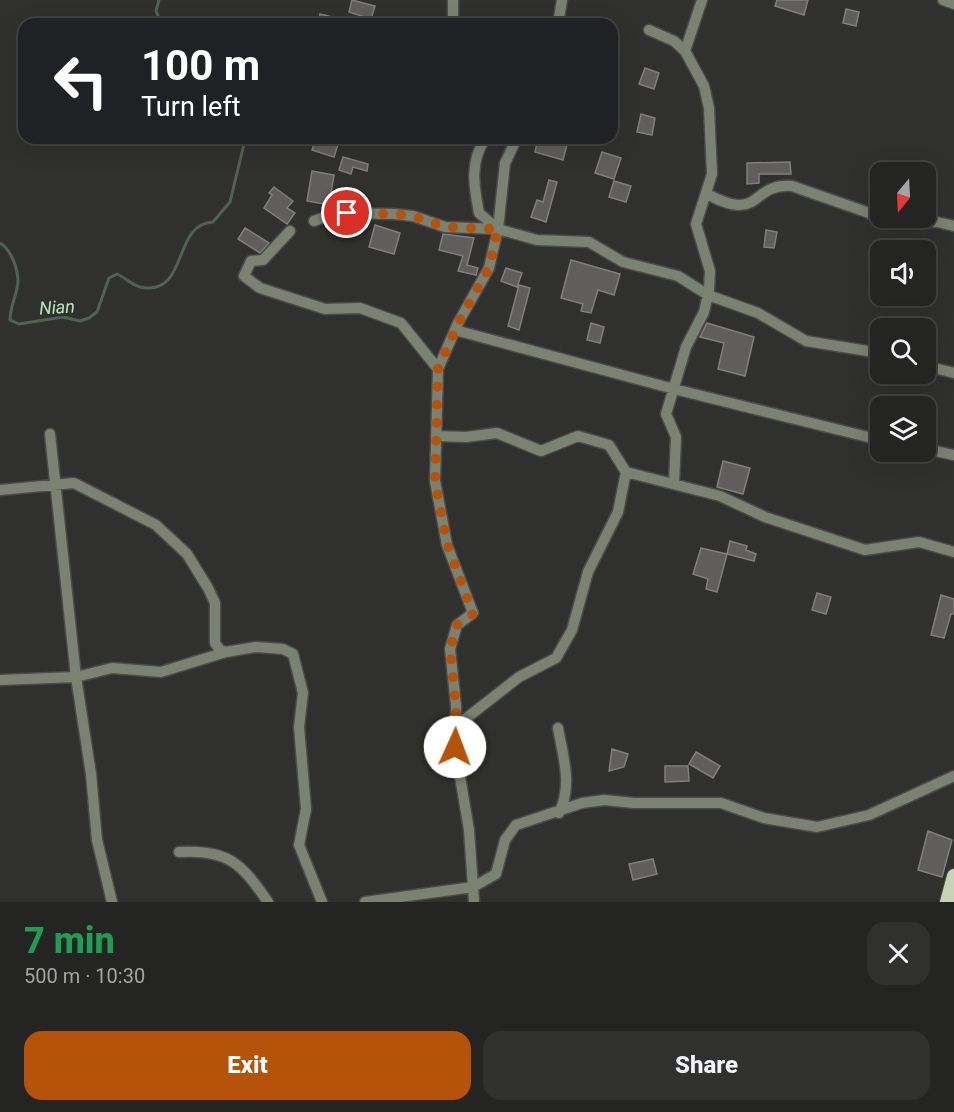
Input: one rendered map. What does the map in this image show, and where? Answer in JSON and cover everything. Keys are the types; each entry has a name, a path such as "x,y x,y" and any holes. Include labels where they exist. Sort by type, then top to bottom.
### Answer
{"main road":[{"path":"947,902 954,876"}],"street":[{"path":"453,0 453,18"},
{"path":"559,18 562,0"},
{"path":"685,51 702,0"},
{"path":"943,0 954,4"},
{"path":"649,30 674,41 685,51 704,86 709,108 712,174 707,194 699,208 696,224 710,271 708,295 704,312 686,347 666,414 676,437 674,484"},
{"path":"481,144 478,148 473,178 479,213 498,229"},
{"path":"474,902 469,830 455,747 450,649 457,625 473,614 447,544 435,481 438,369 455,330 489,268 498,229 505,163 513,144"},
{"path":"707,194 741,205 754,201 762,192 777,185 792,186 892,221 937,222 954,226"},
{"path":"314,221 334,213 394,214 413,216 445,227 498,229 537,240 589,242 623,262 678,276 708,295 758,313 806,341 870,351"},
{"path":"290,231 263,260 250,261 244,276 260,288 325,309 360,308 401,323 438,369"},
{"path":"455,330 674,390 870,438"},
{"path":"936,368 954,372"},
{"path":"436,436 466,437 497,433 541,451 578,436 609,445 626,472 618,512 588,572 572,630 556,658 519,677 455,727"},
{"path":"50,434 76,677 91,774 98,840 112,902"},
{"path":"936,451 954,455"},
{"path":"626,472 720,496 765,518 865,550 919,542 954,552"},
{"path":"0,490 74,483 156,525 187,554 214,603 215,643 226,652"},
{"path":"0,680 76,677 112,668 161,672 226,652 256,647 283,649 293,654 303,693 299,726 306,809 299,845 322,902"},
{"path":"558,728 567,782 566,798 559,813"},
{"path":"365,902 473,887 496,874 505,840 516,825 559,813 582,803 604,800 634,803 721,803 764,818 817,827 869,814 954,776"},
{"path":"179,852 206,850 232,860 247,873 268,902"}],"building":[{"path":"352,0 375,6 371,18 349,12"},
{"path":"777,0 808,0 804,15 775,6"},
{"path":"846,9 859,12 856,26 843,23"},
{"path":"320,14 337,18 319,18"},
{"path":"645,68 659,73 654,89 639,84"},
{"path":"641,114 655,118 652,135 637,132"},
{"path":"314,144 338,144 334,157 312,150"},
{"path":"537,144 567,144 563,160 535,152"},
{"path":"602,152 621,158 614,179 595,173"},
{"path":"343,157 368,164 367,171 353,167 351,174 339,170"},
{"path":"790,162 791,174 759,174 759,183 747,184 747,163"},
{"path":"312,171 334,175 329,205 307,201"},
{"path":"549,180 557,182 546,222 531,217 537,200 543,202"},
{"path":"614,181 631,186 626,202 609,197"},
{"path":"274,187 293,201 287,208 295,213 287,224 264,208 272,195 269,193"},
{"path":"375,225 400,233 394,254 369,247"},
{"path":"245,228 269,243 260,253 238,239"},
{"path":"766,230 777,232 774,248 764,247"},
{"path":"443,234 474,238 467,265 478,268 476,275 458,271 463,256 439,250"},
{"path":"571,260 620,274 614,295 598,290 591,313 581,311 583,304 561,298"},
{"path":"506,268 522,273 517,287 501,281"},
{"path":"519,285 530,288 519,330 508,326"},
{"path":"591,323 604,327 600,343 587,340"},
{"path":"707,323 754,337 745,376 718,369 724,343 700,337"},
{"path":"723,461 750,468 743,494 717,487"},
{"path":"730,541 747,546 746,550 756,554 754,561 727,554"},
{"path":"701,548 727,554 717,592 706,589 708,579 693,574"},
{"path":"817,593 831,597 826,614 812,610"},
{"path":"941,595 954,599 954,614 951,614 944,638 931,635"},
{"path":"612,749 628,754 624,767 609,771"},
{"path":"696,752 720,766 713,778 689,764"},
{"path":"665,766 688,766 689,781 665,782"},
{"path":"928,831 952,840 942,877 918,870"},
{"path":"653,859 657,874 633,880 629,864"}],"waterway":[{"name":"Nian","path":"159,0 156,11 159,18"},
{"name":"Nian","path":"0,243 11,255 18,277 10,320 19,324 63,317 80,321 89,318 97,312 109,278 117,274 142,288 159,286 169,279 192,234 200,226 213,222 230,202 244,144"}],"route":[{"path":"347,213 413,216 445,227 498,229 489,268 458,323 438,369 435,481 447,544 473,614 457,625 450,649 456,706 455,747"}]}
